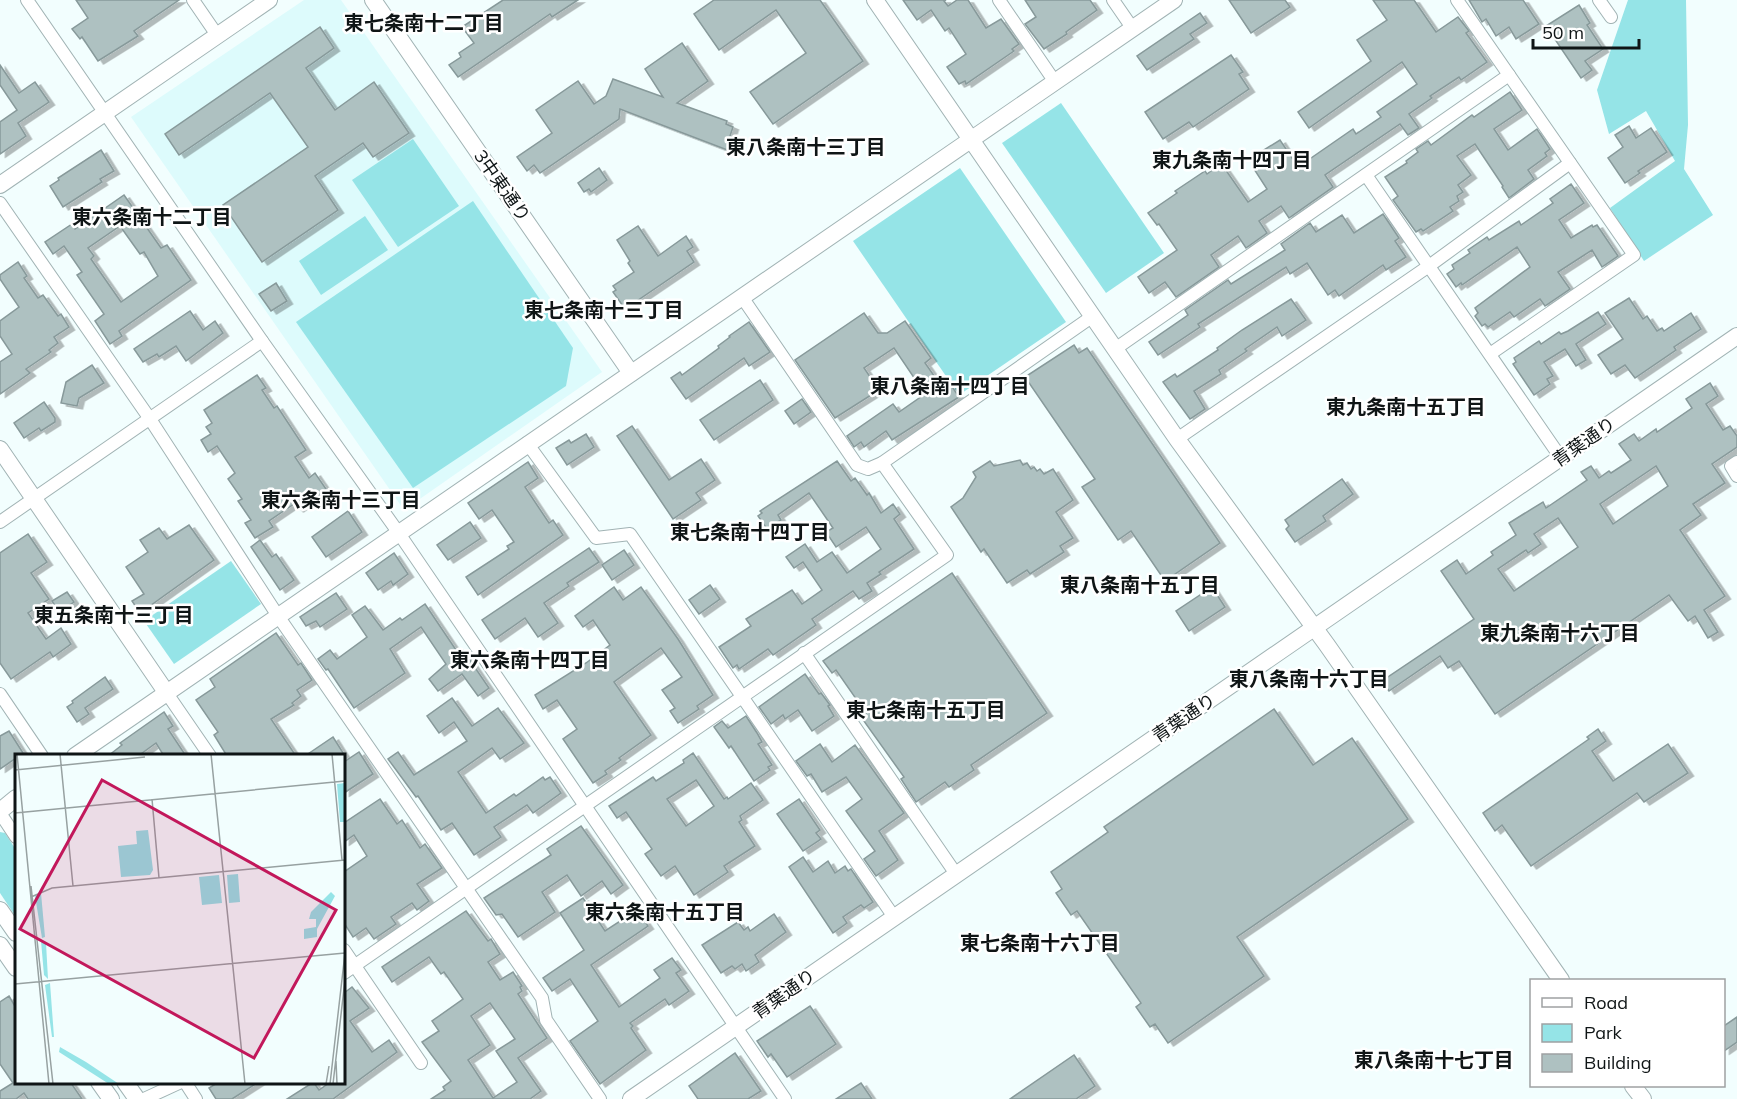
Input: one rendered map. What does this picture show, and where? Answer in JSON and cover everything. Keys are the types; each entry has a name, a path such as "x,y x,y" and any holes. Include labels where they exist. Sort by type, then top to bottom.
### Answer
{"street":[{"path":"27,0 262,341 398,532 785,1099"},
{"path":"193,0 217,36"},
{"path":"0,185 269,0"},
{"name":"3中東通り","path":"373,0 631,373"},
{"path":"875,0 1177,439 1316,628 1560,979"},
{"path":"999,0 1055,82"},
{"path":"1113,0 1133,29"},
{"path":"78,754 1174,0"},
{"path":"1457,0 1634,255 1490,354"},
{"path":"1599,0 1611,17"},
{"path":"1115,349 1509,75"},
{"path":"1177,439 1429,266 1570,163"},
{"path":"1366,175 1561,458"},
{"path":"0,203 150,419 278,616 542,998 546,1020 600,1099"},
{"path":"742,297 857,465 868,469 882,463 1093,316"},
{"name":"青葉通り","path":"630,1099 1737,336"},
{"path":"0,522 262,341"},
{"path":"527,443 596,538 630,534 894,917"},
{"path":"0,449 209,754"},
{"path":"1737,462 1731,466 1737,476"},
{"path":"349,969 947,555 882,463"},
{"path":"804,653 956,874"},
{"path":"0,694 41,754"},
{"path":"15,799 0,812 15,835"},
{"path":"0,910 15,932"},
{"path":"0,945 15,967"},
{"path":"345,954 349,969 421,1063"},
{"path":"100,1084 111,1099"},
{"path":"126,1084 137,1099"},
{"path":"144,1099 181,1084"},
{"path":"184,1084 196,1099"},
{"path":"1634,1087 1643,1099"}],"shaded area":[{"path":"304,0 341,0 602,372 404,510 131,117"}],"green space":[{"path":"1628,0 1686,0 1688,125 1684,169 1713,215 1644,261 1610,208 1675,161 1646,111 1609,134 1597,90"},
{"path":"1061,103 1164,253 1106,293 1002,143"},
{"path":"413,139 459,206 398,247 352,180"},
{"path":"960,168 1066,322 959,395 853,241"},
{"path":"473,201 573,348 566,386 413,488 296,322"},
{"path":"365,216 388,250 321,295 299,261"},
{"path":"231,561 261,604 174,664 144,621"},
{"path":"0,832 5,833 15,848 15,916 0,893"}],"building":[{"path":"76,0 179,0 134,31 138,36 98,61 82,37 80,39 72,29 88,18"},
{"path":"503,0 578,0 552,17 550,14 458,77 449,65 461,57 459,53 474,43 462,27"},
{"path":"714,0 820,0 863,61 773,124 750,92 806,53 776,10 719,50 694,14"},
{"path":"903,0 946,0 944,1 948,6 957,0 968,0 986,28 1001,19 1019,44 1012,49 1014,51 966,84 965,81 959,84 947,67 966,54 949,28 945,31 931,10 917,20"},
{"path":"1025,0 1090,0 1097,10 1044,49 1025,24 1036,17"},
{"path":"1229,0 1285,0 1290,7 1251,33"},
{"path":"1373,0 1414,0 1436,32 1458,17 1469,31 1466,33 1487,62 1461,80 1459,77 1430,96 1432,98 1409,114 1419,128 1408,135 1400,124 1325,175 1333,187 1289,218 1281,206 1259,221 1267,233 1246,248 1238,236 1211,255 1219,267 1176,297 1165,282 1149,293 1138,277 1177,250 1159,224 1157,225 1148,213 1177,193 1175,191 1205,171 1207,174 1219,165 1220,168 1223,166 1248,202 1267,189 1254,169 1265,162 1259,153 1280,140 1298,167 1353,129 1356,134 1381,117 1377,112 1417,84 1402,62 1309,128 1298,112 1371,61 1357,40 1387,20"},
{"path":"1469,0 1523,0 1539,24 1516,39 1509,27 1496,36 1486,19 1482,22"},
{"path":"1579,5 1590,23 1587,25 1603,49 1585,61 1592,70 1581,78 1546,26"},
{"path":"1200,13 1207,23 1190,34 1194,39 1147,70 1137,56"},
{"path":"320,27 334,48 306,68 335,110 374,82 409,133 373,157 363,143 315,176 338,210 262,262 223,205 308,147 270,93 179,155 165,134"},
{"path":"682,43 708,81 677,103 727,121 726,124 733,127 730,136 735,138 730,151 620,109 619,119 540,173 534,165 527,171 517,157 552,133 536,110 578,81 594,104 606,96 613,79 663,97 645,69"},
{"path":"1231,55 1243,72 1239,74 1249,89 1193,127 1189,122 1163,139 1145,112"},
{"path":"0,65 19,93 35,82 49,102 18,123 26,136 0,154 0,122 17,110 0,85"},
{"path":"1510,92 1522,110 1494,129 1508,150 1537,129 1550,149 1545,153 1547,156 1528,170 1534,179 1509,198 1475,144 1457,156 1471,175 1458,185 1463,192 1457,196 1459,201 1450,207 1453,211 1423,231 1421,229 1416,232 1393,200 1398,196 1385,177 1407,163 1406,161 1418,152 1416,149 1428,141 1431,145 1472,115 1474,117"},
{"path":"1629,126 1636,138 1651,128 1667,152 1638,171 1640,173 1625,183 1608,158 1623,147 1615,135"},
{"path":"101,150 114,171 100,179 102,182 63,207 50,186 59,180 58,178"},
{"path":"599,168 607,180 591,192 589,189 584,192 578,183"},
{"path":"1571,184 1584,203 1559,220 1571,238 1592,225 1593,227 1597,225 1618,256 1602,267 1592,250 1558,272 1570,289 1545,306 1540,299 1514,317 1510,312 1488,327 1485,324 1482,326 1475,316 1478,313 1475,308 1530,267 1517,247 1456,287 1447,274 1454,269 1452,265 1470,253 1468,250 1487,237 1489,240 1519,221 1521,225 1553,203 1550,199"},
{"path":"124,195 161,248 167,245 191,280 119,331 122,336 110,344 95,321 104,314 77,275 82,272 64,246 53,254 45,242 72,224 75,229","holes":["120,226 140,254 144,252 158,276 121,302 91,259 94,256 88,248"]},
{"path":"1383,214 1399,238 1395,241 1406,257 1386,270 1383,265 1339,296 1335,290 1328,295 1307,263 1290,274 1286,267 1198,324 1200,327 1158,355 1149,342 1188,315 1185,310 1228,280 1231,284 1285,250 1281,244 1310,223 1316,232 1342,215 1354,233"},
{"path":"638,226 658,256 686,236 693,247 687,251 694,262 625,309 613,292 616,290 613,286 634,272 617,240"},
{"path":"18,262 27,276 24,278 38,298 43,295 58,316 61,314 69,327 54,337 58,343 49,350 51,352 26,369 30,373 0,394 0,362 12,354 0,336 0,321 19,307 0,279 0,275"},
{"path":"276,283 287,301 271,311 259,294"},
{"path":"1629,298 1643,319 1647,316 1657,331 1662,328 1664,331 1691,313 1701,329 1674,347 1676,350 1635,378 1625,365 1611,374 1598,355 1623,339 1605,313"},
{"path":"1291,299 1306,320 1282,336 1277,327 1219,370 1221,374 1194,391 1205,409 1190,419 1163,382 1175,374 1177,377 1218,350 1217,348 1242,330"},
{"path":"190,311 203,330 215,321 223,333 186,361 176,346 159,357 157,354 143,362 134,349"},
{"path":"1598,312 1606,324 1576,344 1586,360 1576,366 1565,349 1544,362 1553,376 1547,379 1550,384 1534,395 1513,364 1516,362 1514,358 1539,341 1541,344 1559,332 1561,334 1568,331"},
{"path":"864,313 878,333 887,333 905,321 931,358 925,363 944,390 951,385 959,397 892,440 886,431 864,447 861,442 854,447 847,436 893,404 899,412 922,396 914,384 917,382 894,348 864,368 879,390 835,418 795,360"},
{"path":"749,322 770,352 749,366 744,358 686,399 671,378 680,372 682,375"},
{"path":"1074,345 1079,353 1087,348 1220,543 1165,581 1131,531 1118,540 1082,487 1095,479 1025,377"},
{"path":"92,365 104,383 79,398 77,406 61,403 66,382"},
{"path":"257,375 266,388 262,390 274,408 277,406 306,450 295,457 309,478 315,473 326,489 298,509 294,504 269,521 273,527 255,538 245,523 251,520 238,501 242,499 228,479 235,473 217,446 208,452 201,440 211,434 206,427 212,423 204,410"},
{"path":"760,380 773,400 714,440 700,420"},
{"path":"1710,383 1718,396 1706,404 1723,430 1730,426 1737,436 1737,447 1712,464 1725,483 1693,504 1701,515 1680,530 1725,596 1704,610 1718,632 1708,638 1695,616 1688,621 1669,595 1495,714 1459,661 1448,668 1440,656 1389,691 1382,681 1474,619 1441,571 1457,560 1466,574 1493,555 1491,552 1516,535 1509,523 1543,502 1546,508 1587,480 1581,472 1591,466 1599,478 1631,460 1619,444 1634,434 1639,441 1656,429 1657,432 1692,408 1686,399","holes":["1656,466 1668,486 1613,524 1600,504","1558,518 1578,547 1514,591 1498,569 1526,550 1528,553 1541,544 1534,534"]},
{"path":"802,399 811,412 794,424 785,411"},
{"path":"44,402 55,418 55,422 41,431 39,428 24,438 14,423"},
{"path":"632,426 669,480 701,459 715,480 696,493 701,500 673,519 617,436"},
{"path":"586,434 594,447 567,465 556,448 569,440 571,443"},
{"path":"1020,460 1023,465 1027,463 1031,469 1034,467 1037,471 1040,469 1044,474 1053,469 1073,500 1056,512 1073,538 1060,546 1064,552 1030,574 1027,570 1007,583 984,549 981,552 951,507 963,498 976,477 973,472 990,461 994,466"},
{"path":"837,461 851,481 855,478 867,495 869,493 881,513 893,504 900,514 894,519 914,549 879,572 881,574 867,583 872,591 859,599 853,591 812,619 816,625 773,655 768,649 739,669 737,665 733,668 719,647 751,626 746,619 792,590 802,604 822,590 803,562 794,568 786,557 805,544 817,562 832,552 847,573 881,549 866,527 836,547 826,532 833,528 809,493 778,515 781,520 767,529 758,516 762,513 760,511"},
{"path":"528,462 538,478 525,487 549,523 553,520 563,535 478,595 466,577 509,549 507,546 514,542 492,510 479,519 468,503"},
{"path":"1342,479 1353,494 1323,516 1326,521 1295,542 1286,529 1289,526 1285,520"},
{"path":"348,511 362,532 326,557 312,537"},
{"path":"470,522 481,538 448,560 437,545"},
{"path":"189,525 214,560 140,613 132,601 144,594 126,567 148,552 140,540 159,528 167,539"},
{"path":"28,534 47,562 31,573 49,599 28,613 46,639 61,628 71,644 53,657 50,652 11,679 0,663 0,553"},
{"path":"260,540 272,557 276,554 294,580 280,590 251,547"},
{"path":"589,548 599,562 567,583 569,586 544,603 558,623 538,637 525,618 495,639 482,620"},
{"path":"624,550 634,565 612,580 602,565"},
{"path":"394,553 408,574 393,585 391,581 378,590 366,573"},
{"path":"952,573 1047,713 971,765 974,770 949,787 945,782 916,802 901,779 904,777 861,717 866,713 836,670 832,673 823,661"},
{"path":"710,585 720,599 699,614 689,600"},
{"path":"614,587 623,600 641,587 678,639 713,695 697,706 699,709 678,723 670,711 675,708 662,690 682,677 661,648 614,682 651,735 619,758 621,760 605,771 607,774 593,783 563,739 577,729 557,700 543,709 535,695 610,645 593,620 583,627 575,616"},
{"path":"1212,587 1225,607 1189,631 1176,611"},
{"path":"67,592 74,602 59,612 52,601"},
{"path":"336,593 347,609 320,627 316,621 306,626 300,617"},
{"path":"425,604 458,653 463,650 489,688 478,696 462,674 438,691 429,679 446,664 421,627 390,649 405,673 354,708 328,669 326,670 318,659 330,650 337,659 367,637 352,615 365,606 383,630"},
{"path":"276,633 298,665 301,663 312,680 297,690 301,696 292,703 294,705 271,719 295,754 226,754 214,735 218,732 196,700 215,687 210,679"},
{"path":"805,674 830,705 828,706 834,716 812,731 798,710 785,719 783,715 771,724 759,707"},
{"path":"105,677 113,689 85,708 89,714 77,722 67,707"},
{"path":"452,698 472,726 498,708 524,743 500,759 492,748 458,772 486,813 543,777 545,780 550,777 561,793 533,813 527,805 494,827 501,837 474,855 452,823 441,830 418,796 416,797 388,759 398,752 414,775 467,741 454,722 439,733 427,716"},
{"path":"1274,709 1313,765 1352,738 1408,819 1237,937 1264,976 1168,1043 1155,1024 1150,1027 1136,1007 1141,1003 1077,911 1071,915 1056,893 1062,889 1051,872 1108,832 1104,827"},
{"path":"164,712 173,726 168,729 185,754 163,754 156,743 141,754 111,754 122,745 120,743"},
{"path":"746,716 762,742 758,744 772,765 768,767 770,770 754,781 731,746 729,748 714,727 722,721 728,728"},
{"path":"1598,729 1606,741 1592,751 1613,781 1668,744 1688,773 1644,802 1637,793 1531,866 1502,825 1495,831 1483,813 1589,739 1587,737"},
{"path":"9,731 23,753 15,754 15,759 0,769 0,736"},
{"path":"333,737 344,754 308,754"},
{"path":"820,744 832,762 855,745 904,813 879,831 898,860 876,876 864,859 875,851 846,811 862,799 846,777 822,792 811,774 807,776 796,761"},
{"path":"359,752 373,774 345,792 345,761"},
{"path":"693,753 724,799 727,797 728,799 751,783 763,800 740,816 742,820 739,822 755,846 724,866 728,872 694,895 675,866 661,876 645,854 652,849 626,812 617,818 609,806 653,777 656,781 684,763 683,760","holes":["696,780 714,806 686,826 667,799"]},
{"path":"380,799 397,824 402,820 420,848 425,844 442,868 417,884 429,901 417,910 412,903 391,917 396,924 374,939 366,928 353,937 345,925 345,871 367,856 354,835 345,841 345,822"},
{"path":"799,799 820,830 816,833 821,839 803,851 777,814"},
{"path":"581,826 623,885 611,894 602,881 581,896 567,875 542,892 555,912 518,937 502,914 496,915 484,898 551,855 547,849"},
{"path":"803,857 813,872 828,861 835,873 845,866 848,871 851,869 873,902 864,908 861,905 843,917 847,923 833,933 789,867"},
{"path":"583,898 605,931 637,910 648,926 591,965 619,1007 660,978 654,970 672,958 681,970 676,973 689,991 669,1005 665,999 630,1023 646,1050 600,1084 570,1041 598,1021 570,979 552,991 543,978 584,950 560,913"},
{"path":"466,911 488,941 491,939 500,954 488,962 500,980 513,972 522,986 520,987 522,991 518,994 547,1038 518,1058 541,1091 530,1099 431,1099 445,1090 443,1087 451,1081 422,1042 439,1031 432,1021 463,999 444,972 441,974 429,957 392,982 382,967","holes":["490,1003 515,1039 496,1051 517,1082 493,1098 468,1060 490,1045 471,1016"]},
{"path":"774,914 786,932 755,955 759,962 746,971 742,964 735,969 732,966 721,973 702,945 738,922 744,930 748,927 750,931"},
{"path":"352,987 369,1008 350,1021 372,1052 389,1040 397,1052 333,1099 287,1099 310,1084 315,1084 319,1090 328,1084 345,1084 345,992"},
{"path":"9,996 15,1006 15,1084 72,1084 82,1099 28,1099 24,1093 16,1099 0,1099 0,1091 13,1083 0,1064 0,1002"},
{"path":"810,1006 836,1044 787,1077 771,1054 768,1057 757,1041"},
{"path":"1737,1017 1737,1042 1725,1050 1725,1025"},
{"path":"735,1053 761,1091 748,1099 698,1099 689,1086"},
{"path":"1074,1055 1095,1086 1076,1099 1010,1099"},
{"path":"861,1083 872,1099 836,1099"},
{"path":"215,1084 255,1084 232,1099 216,1099 209,1088"}],"district":[{"name":"東七条南十二丁目","path":"424,23"},
{"name":"東八条南十三丁目","path":"806,147"},
{"name":"東九条南十四丁目","path":"1232,160"},
{"name":"東六条南十二丁目","path":"152,217"},
{"name":"東七条南十三丁目","path":"604,310"},
{"name":"東八条南十四丁目","path":"950,386"},
{"name":"東九条南十五丁目","path":"1406,407"},
{"name":"東六条南十三丁目","path":"341,500"},
{"name":"東七条南十四丁目","path":"750,532"},
{"name":"東八条南十五丁目","path":"1140,585"},
{"name":"東五条南十三丁目","path":"114,615"},
{"name":"東九条南十六丁目","path":"1560,633"},
{"name":"東六条南十四丁目","path":"530,660"},
{"name":"東八条南十六丁目","path":"1309,679"},
{"name":"東七条南十五丁目","path":"926,710"},
{"name":"東六条南十五丁目","path":"665,912"},
{"name":"東七条南十六丁目","path":"1040,943"},
{"name":"東八条南十七丁目","path":"1434,1060"}]}
